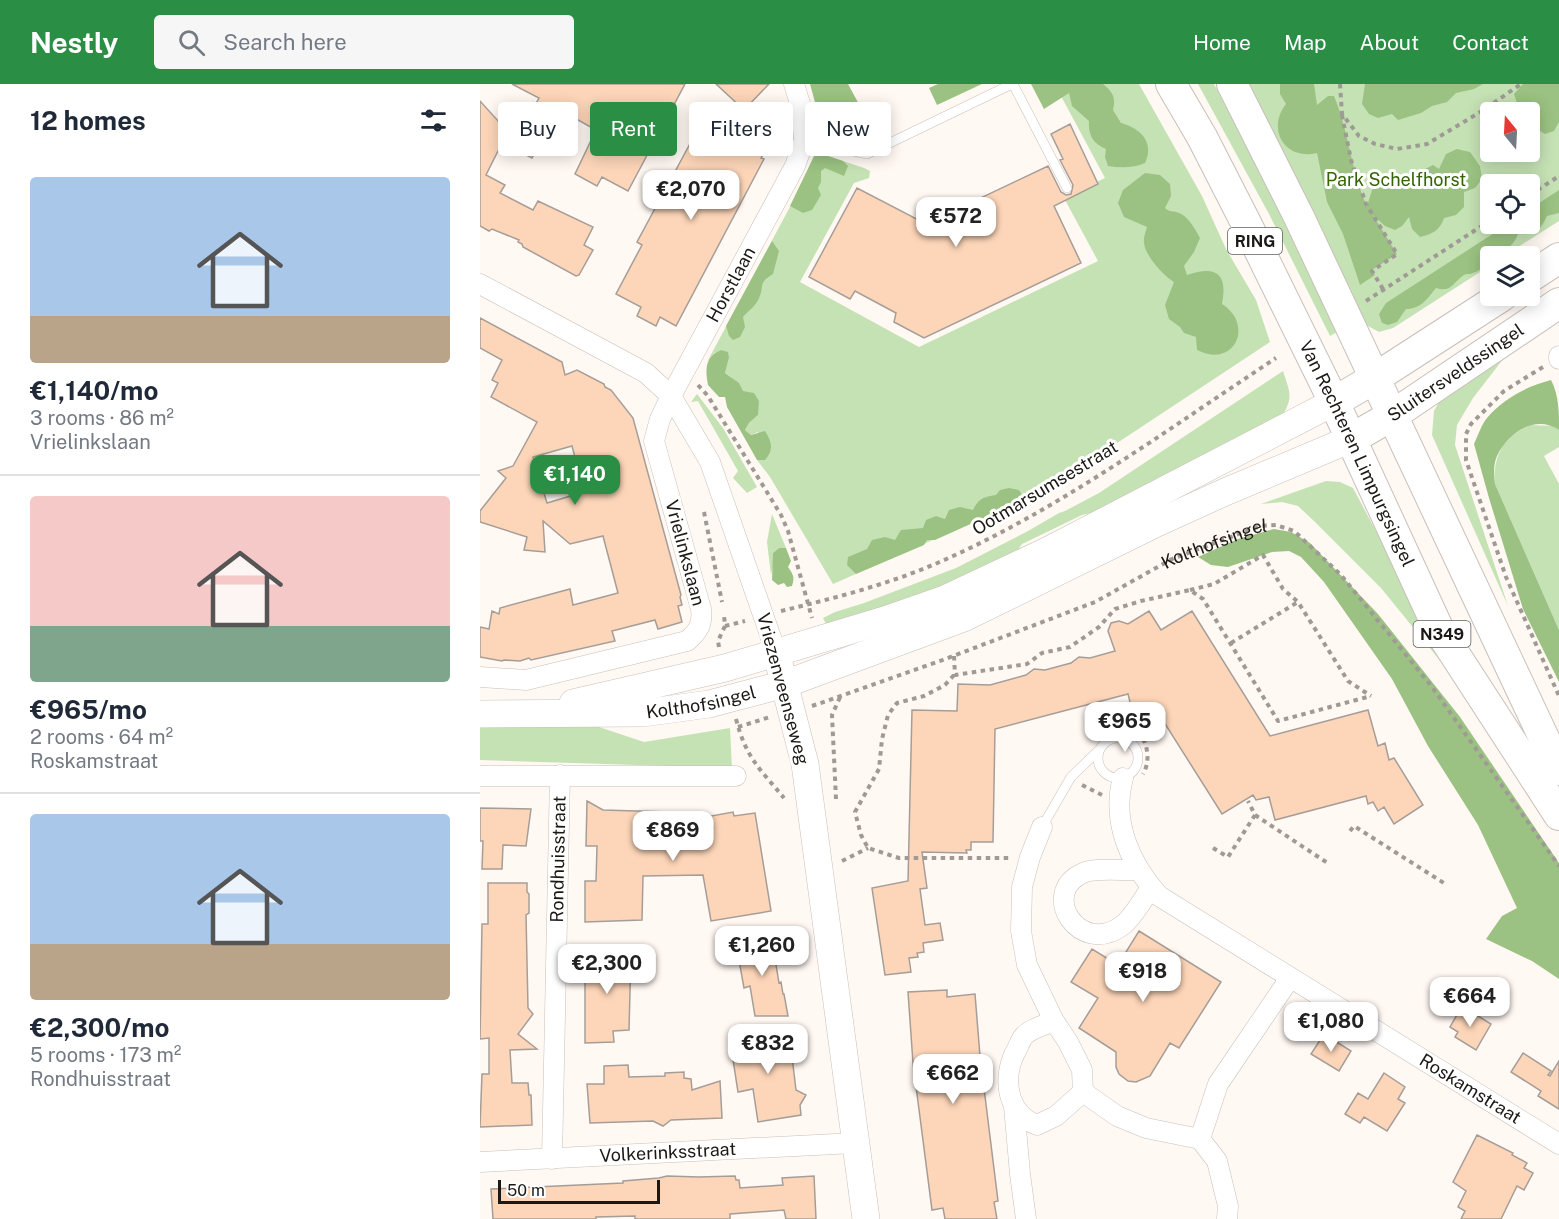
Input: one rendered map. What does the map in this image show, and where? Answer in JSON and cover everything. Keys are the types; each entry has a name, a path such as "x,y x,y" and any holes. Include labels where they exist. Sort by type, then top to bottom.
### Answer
{"main road":[{"name":"Van Rechteren Limpurgsingel","path":"1171,84 1202,137 1334,402 1439,630 1559,815"},
{"name":"RING","path":"1232,84 1299,217 1393,415"},
{"path":"1540,270 1559,258"},
{"name":"Sluitersveldssingel","path":"1350,440 1393,415 1559,303"},
{"name":"Sluitersveldssingel","path":"1334,402 1487,306"},
{"name":"Kolthofsingel","path":"538,714 583,700 724,668 885,620 945,599 1047,551 1334,402"},
{"name":"N349","path":"1393,415 1559,770"},
{"name":"Kolthofsingel","path":"480,714 643,713 709,704 785,684 966,617 1167,519 1350,440"},
{"name":"Vriezenveenseweg","path":"776,652 805,764 866,1219"}],"street":[{"name":"Horstlaan","path":"670,396 795,166 804,140 801,107 794,84"},
{"name":"Vriezenveenseweg","path":"480,284 636,368 670,396 710,462 776,652"},
{"name":"Vrielinkslaan","path":"480,677 526,680 687,641 698,633 701,624 701,609 654,441 670,396"},
{"name":"Rondhuisstraat","path":"552,1159 560,775"},
{"path":"480,776 736,777"},
{"name":"Roskamstraat","path":"1123,778 1119,791 1121,825 1131,857 1151,888 1159,896 1559,1144"},
{"path":"1042,827 1030,857 1022,887 1021,931 1027,965 1054,1021 1082,1070 1083,1092"},
{"path":"1139,870 1085,872 1076,877 1066,887 1063,904 1070,922 1084,932 1104,935 1124,924 1151,888"},
{"path":"1200,1139 1218,1084 1290,978"},
{"path":"1026,1219 1014,1106 1008,1091 1009,1062 1024,1036 1054,1021"},
{"path":"1083,1092 1117,1116 1146,1128 1200,1139 1217,1161 1228,1206 1227,1219"},
{"path":"1014,1106 1026,1120 1037,1125 1056,1116 1083,1092"},
{"name":"Volkerinksstraat","path":"480,1162 855,1143"}],"lane":[{"path":"804,140 867,154 1012,84 1067,188"},
{"path":"1042,827 1071,777 1104,743 1117,738 1130,741 1138,752 1137,766 1134,771 1123,778 1110,776 1100,767 1098,755 1100,748"}],"path":[{"path":"1340,84 1342,114 1351,160 1366,204 1398,254 1372,270 1383,289"},
{"path":"1342,114 1359,136 1375,144 1397,149 1427,144 1521,84"},
{"path":"1540,188 1559,176"},
{"path":"1363,303 1480,227"},
{"path":"1559,357 1504,392 1472,424 1466,434 1465,444 1466,460 1506,578 1559,696"},
{"name":"Ootmarsumsestraat","path":"681,376 698,385 708,396 781,515 791,540 808,605 885,583 941,562 996,535 1064,497 1276,358"},
{"path":"703,510 722,603"},
{"name":"Kolthofsingel","path":"841,695 954,656 1095,602 1172,559 1260,526 1276,525 1294,531 1341,574 1432,687 1559,866"},
{"path":"868,848 855,813 879,769 882,739 888,715 897,703 924,696 945,685 955,675 1027,664 1041,653 1070,647 1099,627 1115,609 1214,584 1263,555 1283,589 1298,602 1348,681 1371,696 1278,721 1203,599 1190,591"},
{"path":"1231,643 1298,602"},
{"path":"718,641 725,626 724,615"},
{"path":"954,656 955,675"},
{"path":"1129,724 1136,710"},
{"path":"738,727 741,741 750,758 764,774"},
{"path":"1248,801 1255,815 1329,864"},
{"path":"1213,848 1228,857 1255,815"},
{"path":"1350,831 1354,826 1447,885"},
{"path":"838,863 868,848 899,858 1030,857"}],"green space":[{"path":"810,84 848,84 858,102 815,102"},
{"path":"938,84 982,84 937,105 929,88"},
{"path":"1031,84 1103,84 1113,96 1113,110 1121,123 1140,132 1147,142 1148,155 1145,163 1127,167 1108,166 1105,157 1106,149 1092,138 1089,121 1072,106 1069,93 1044,109"},
{"path":"1079,84 1139,84 1202,196 1226,249 1256,300 1270,342 1046,490 833,584 770,477 757,460 765,460 758,432 751,435 745,430 758,415 731,377 725,373 729,358 721,350 714,353 707,362 799,190 814,156 828,156 870,171 869,178 854,183 800,282 919,347 1098,261 1064,198 1105,178 1061,96 1081,88"},
{"path":"1198,84 1214,84 1294,236 1339,331 1330,336 1269,214"},
{"name":"Park Schelfhorst","path":"1242,84 1559,84 1559,221 1540,233 1540,174 1480,174 1480,234 1539,234 1520,246 1480,246 1480,272 1393,328 1379,332 1366,325 1359,329"},
{"path":"1280,84 1314,84 1317,105 1328,96 1334,96 1357,179 1367,206 1373,187 1379,178 1393,174 1413,183 1423,170 1433,165 1439,169 1446,154 1457,149 1470,152 1480,166 1480,182 1475,188 1464,192 1464,207 1456,215 1444,218 1438,228 1425,236 1420,237 1412,229 1409,217 1402,226 1395,230 1385,226 1373,215 1397,254 1372,270 1375,275 1360,285 1343,234 1327,202 1317,153 1296,152 1282,141 1278,123 1286,104 1280,94"},
{"path":"1365,84 1483,84 1474,89 1456,93 1447,102 1398,120 1392,114 1378,118 1369,114 1362,104"},
{"path":"1523,84 1559,84 1559,122 1554,131 1545,134 1540,131 1540,102 1517,102 1514,94"},
{"path":"814,156 828,156 843,161 848,166 844,176 825,168 821,171 821,182 818,188 821,195 812,210 803,213 790,206"},
{"path":"1145,173 1160,175 1170,184 1171,196 1165,208 1186,217 1200,238 1184,266 1187,275 1206,271 1218,274 1221,279 1222,304 1232,313 1237,323 1238,333 1236,342 1221,354 1210,354 1197,350 1196,337 1184,333 1169,319 1165,305 1174,282 1160,270 1147,253 1144,237 1147,227 1124,217 1118,203 1123,190"},
{"path":"1559,190 1559,213 1547,216 1540,227 1540,202"},
{"path":"1493,234 1518,234 1510,246 1480,246 1480,270 1464,275 1449,288 1436,288 1420,305 1406,309 1397,322 1388,325 1382,323 1379,314 1386,303"},
{"path":"772,241 779,251 773,274 763,283 758,301 743,317 745,327 740,337 733,340 726,326"},
{"path":"721,350 728,352 729,358 725,373 739,383 743,391 754,393 759,401 758,415 745,430 751,435 765,431 771,446 770,453 765,460 757,460 727,407 725,397 719,397 708,385 707,364 712,356"},
{"path":"1504,358 1473,398 1457,425 1455,445 1508,606 1432,435 1434,411 1439,402"},
{"path":"1283,371 1290,395 1281,418 1113,508 1082,515 1022,544 1014,556 947,586 828,628 823,618 835,612 956,568 1099,493"},
{"path":"1551,380 1557,398 1559,430 1541,424 1523,428 1515,433 1497,456 1494,474 1495,484 1559,630 1559,682 1523,609 1474,444 1485,421 1500,405 1524,390"},
{"path":"697,394 723,428 757,487 747,493 733,478 738,471 698,401 691,402"},
{"path":"1531,425 1553,426 1559,430 1559,447 1544,456 1559,484 1559,630 1495,484 1496,464 1502,448 1513,435"},
{"path":"1326,481 1340,482 1353,488 1455,679 1381,588 1298,506 1282,502 1261,504"},
{"path":"1009,488 1019,490 1022,495 1017,503 935,540 927,540 924,545 856,574 847,565 848,557 867,549 872,540 885,537 895,540 901,530 923,528 926,520 936,516 945,519 949,510 960,507 973,510 982,499"},
{"path":"772,514 786,548 779,548 773,553 774,562 771,575 767,542"},
{"path":"1274,529 1291,532 1310,543 1378,614 1460,717 1559,863 1559,979 1532,961 1486,939 1502,916 1517,908 1478,825 1428,746 1392,679 1324,582 1301,557 1289,551 1272,552 1228,567 1211,565 1198,557 1238,539"},
{"path":"779,548 786,548 791,561 788,567 793,576 792,586 787,587 784,583 778,585 772,580 773,553"},
{"path":"480,726 599,727 644,742 730,728 732,768 480,760"}],"building":[{"path":"512,84 685,84 675,102 590,102 590,127 578,120 578,102 537,102 539,98"},
{"path":"716,84 769,84 752,102 735,102"},
{"path":"480,101 498,121 498,151 486,175 505,185 500,193 533,210 538,201 593,227 584,245 593,250 579,275 576,276 523,247 518,242 519,240 480,226"},
{"path":"1070,124 1098,184 1054,206 1081,263 924,338 894,322 896,313 855,291 850,299 809,277 857,188 926,224 1048,166 1061,192 1066,195 1071,194 1073,185 1060,160 1063,159 1051,134"},
{"path":"590,143 590,156 647,156 628,191 602,177 597,186 575,174"},
{"path":"689,146 689,156 762,156 761,158 764,159 676,326 660,317 656,326 637,316 641,307 616,294 642,245 637,242"},
{"path":"480,318 562,362 565,375 577,370 604,384 633,418 681,595 682,605 678,606 682,622 658,629 655,620 612,631 615,641 531,660 529,658 520,661 502,661 480,657 480,627 489,629 492,611 499,614 500,608 570,589 573,605 618,593 603,536 570,544 543,521 545,552 524,550 527,537 480,522 480,511 506,478 498,471 513,466 537,422 491,397 498,383 492,380 502,360 480,348","holes":["572,446 584,492 547,503 533,457"]},
{"path":"1149,611 1161,630 1192,611 1270,736 1368,710 1378,746 1385,743 1389,760 1394,758 1423,805 1394,824 1384,807 1378,811 1373,802 1368,804 1366,796 1275,820 1269,797 1256,800 1253,795 1222,814 1152,703 1141,710 1131,706 1128,694 995,729 993,842 971,842 971,850 966,850 967,853 922,852 927,888 920,889 925,925 940,923 943,940 923,943 924,952 917,953 918,957 909,958 911,972 885,975 872,888 908,881 912,710 957,711 958,684 990,685 1026,675 1034,669 1045,670 1071,663 1079,657 1090,658 1115,651 1108,631 1111,623 1119,621 1128,624"},
{"path":"587,801 603,810 670,812 671,828 713,829 711,816 733,812 734,816 755,813 771,911 711,921 703,875 643,876 642,920 585,922 585,881 596,881 597,846 586,846"},
{"path":"480,808 531,809 526,846 503,845 502,869 482,869 483,841 480,841"},
{"path":"488,883 527,883 529,894 529,913 526,915 528,1008 533,1014 518,1034 537,1049 510,1050 512,1083 528,1083 529,1095 531,1095 532,1125 480,1127 482,1074 489,1074 489,1038 480,1039 482,924 488,924"},
{"path":"1139,931 1221,982 1179,1048 1170,1043 1150,1076 1136,1082 1128,1081 1119,1074 1116,1067 1116,1052 1079,1028 1098,998 1071,982 1092,949 1118,965"},
{"path":"735,938 772,940 779,983 781,982 788,1016 755,1016 750,986 744,988"},
{"path":"585,952 631,952 629,1030 613,1031 614,1042 585,1043"},
{"path":"1449,984 1469,996 1458,1014 1438,1002"},
{"path":"947,990 947,997 975,994 980,1056 998,1201 994,1202 997,1219 945,1219 943,1208 932,1210 913,1063 908,992"},
{"path":"1462,1006 1491,1024 1476,1050 1455,1037 1458,1032 1450,1027"},
{"path":"789,1032 796,1090 806,1095 800,1105 801,1115 758,1122 753,1089 738,1092 730,1040"},
{"path":"1324,1034 1351,1051 1339,1071 1311,1054"},
{"path":"1523,1053 1551,1071 1548,1075 1550,1076 1559,1061 1559,1109 1538,1096 1541,1091 1511,1072"},
{"path":"628,1065 629,1077 665,1076 665,1073 684,1072 684,1078 691,1079 692,1090 720,1081 722,1118 671,1120 663,1126 653,1121 590,1123 587,1084 604,1084 604,1066"},
{"path":"1384,1073 1405,1087 1398,1099 1405,1103 1387,1131 1364,1117 1360,1123 1345,1114 1358,1093 1368,1099"},
{"path":"1477,1135 1513,1153 1512,1155 1527,1163 1524,1168 1533,1173 1524,1190 1517,1186 1501,1219 1461,1219 1465,1211 1458,1207 1466,1191 1453,1182"},
{"path":"667,1176 735,1176 736,1180 739,1180 740,1188 783,1185 782,1178 814,1176 816,1219 786,1219 784,1210 730,1214 730,1219 635,1219 635,1216 596,1217 596,1219 493,1219 491,1189 623,1183 623,1181"}]}
